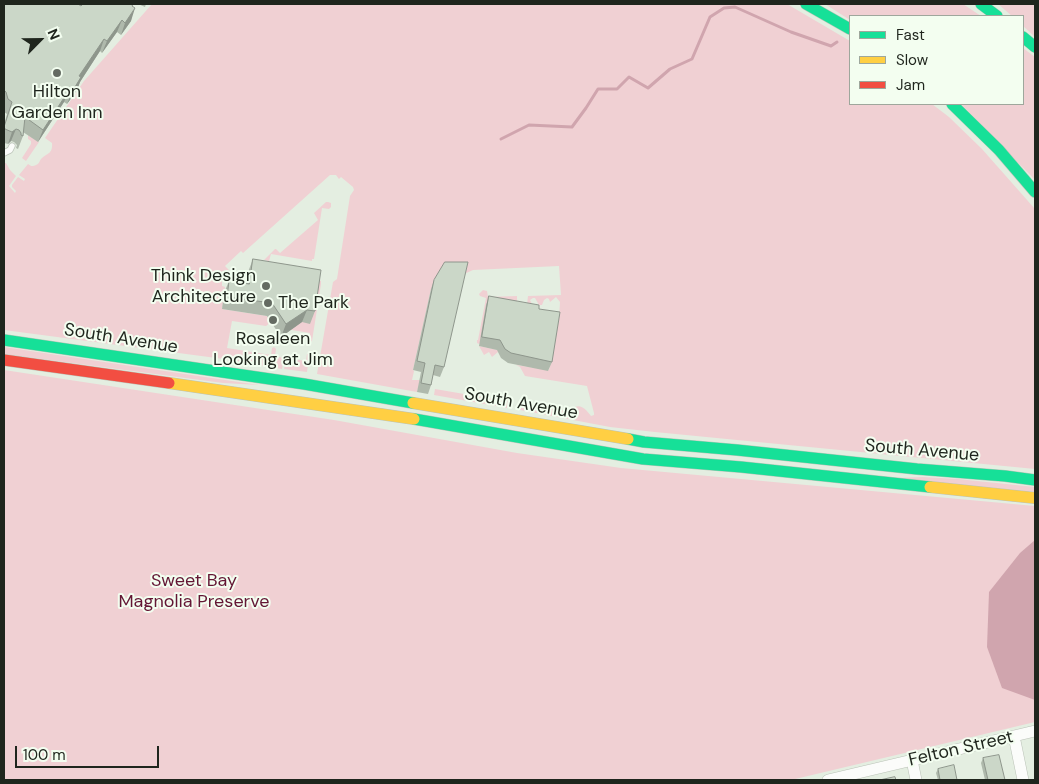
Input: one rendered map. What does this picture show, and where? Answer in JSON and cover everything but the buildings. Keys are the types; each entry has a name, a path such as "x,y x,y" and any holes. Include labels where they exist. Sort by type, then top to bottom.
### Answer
{"main road":[{"path":"806,4 849,28"},
{"path":"981,4 996,15"},
{"path":"1024,38 1035,47"},
{"path":"953,105 999,150 1035,192"},
{"name":"South Avenue","path":"4,340 304,384 644,442 1035,480"},
{"name":"South Avenue","path":"4,360 437,423 643,460 741,467 1035,498"}],"street":[{"name":"Felton Street","path":"828,780 1035,731"},
{"path":"1014,736 1024,780"},
{"path":"912,760 916,780"}],"lane":[{"path":"4,153 10,150 12,146"}],"green space":[{"path":"152,4 787,4 849,40 849,105 933,105 949,117 982,149 1035,209 1035,469 610,427 520,410 523,397 523,404 573,412 575,407 580,406 591,416 594,415 587,386 525,376 520,367 516,365 549,370 559,319 560,302 556,297 550,302 547,298 542,305 539,305 535,298 533,298 530,300 533,306 527,305 528,296 561,295 559,266 473,270 431,289 413,370 412,380 420,380 417,392 317,374 333,282 337,279 350,196 354,190 341,177 339,179 336,175 330,175 243,253 241,251 225,266 230,271 222,271 222,286 225,287 222,309 267,316 271,322 266,326 232,321 227,348 271,355 272,348 274,347 276,349 275,356 284,358 282,369 224,359 4,330 4,163 16,176 9,186 15,193 16,191 12,185 18,177 24,181 25,179 19,175 28,164 31,166 37,165 51,151 52,143 45,138 84,81"},
{"path":"825,4 963,4 980,15 849,15 849,19"},
{"path":"998,4 1035,4 1035,37 1024,27 1024,15 1011,15"},
{"path":"1024,49 1035,57 1035,180 962,105 1024,105"},
{"path":"28,135 39,142 26,161 22,158 31,144"},
{"path":"326,202 331,203 331,207 329,209 322,208 314,259 312,261 271,254 269,261 264,260 275,249 280,253 318,220 314,213"},
{"path":"319,280 321,284 312,341 310,342 310,333 292,330 285,319"},
{"path":"483,290 487,291 488,297 517,296 517,301 479,344 477,340 486,298 479,294"},
{"path":"479,346 498,350 498,352 492,357 489,352 484,355"},
{"path":"4,347 259,385 223,383 4,354"},
{"path":"307,354 309,355 307,372 284,369 286,358 306,361"},
{"name":"Sweet Bay Magnolia Preserve","path":"4,370 334,420 517,453 621,468 1035,506 1035,722 791,780 4,780"},
{"path":"435,389 505,401 506,395 508,395 507,408 434,395"},
{"path":"923,477 1035,487 1035,492 895,478"}],"shaded area":[{"path":"1035,540 1035,700 1002,688 987,647 989,592 1020,553"}],"waterway":[{"path":"501,139 529,125 572,127 598,89 617,89 629,77 648,88 670,69 692,59 710,17 724,8 735,7 791,32 831,46 837,42"}],"traffic: fast":[{"path":"806,4 849,28"},
{"path":"981,4 996,15"},
{"path":"1024,38 1035,47"},
{"path":"953,105 999,150 1035,192"},
{"path":"4,340 304,384 413,403"},
{"path":"414,419 643,459 741,467 930,487"},
{"path":"628,439 1035,480"}],"traffic: slow":[{"path":"169,383 414,419"},
{"path":"413,403 628,439"},
{"path":"930,487 1035,498"}],"traffic: jam":[{"path":"4,360 169,383"}],"place":[{"name":"Hilton Garden Inn","path":"57,73"},
{"name":"Think Design Architecture","path":"266,286"},
{"name":"The Park","path":"268,303"},
{"name":"Rosaleen Looking at Jim","path":"273,320"}]}
